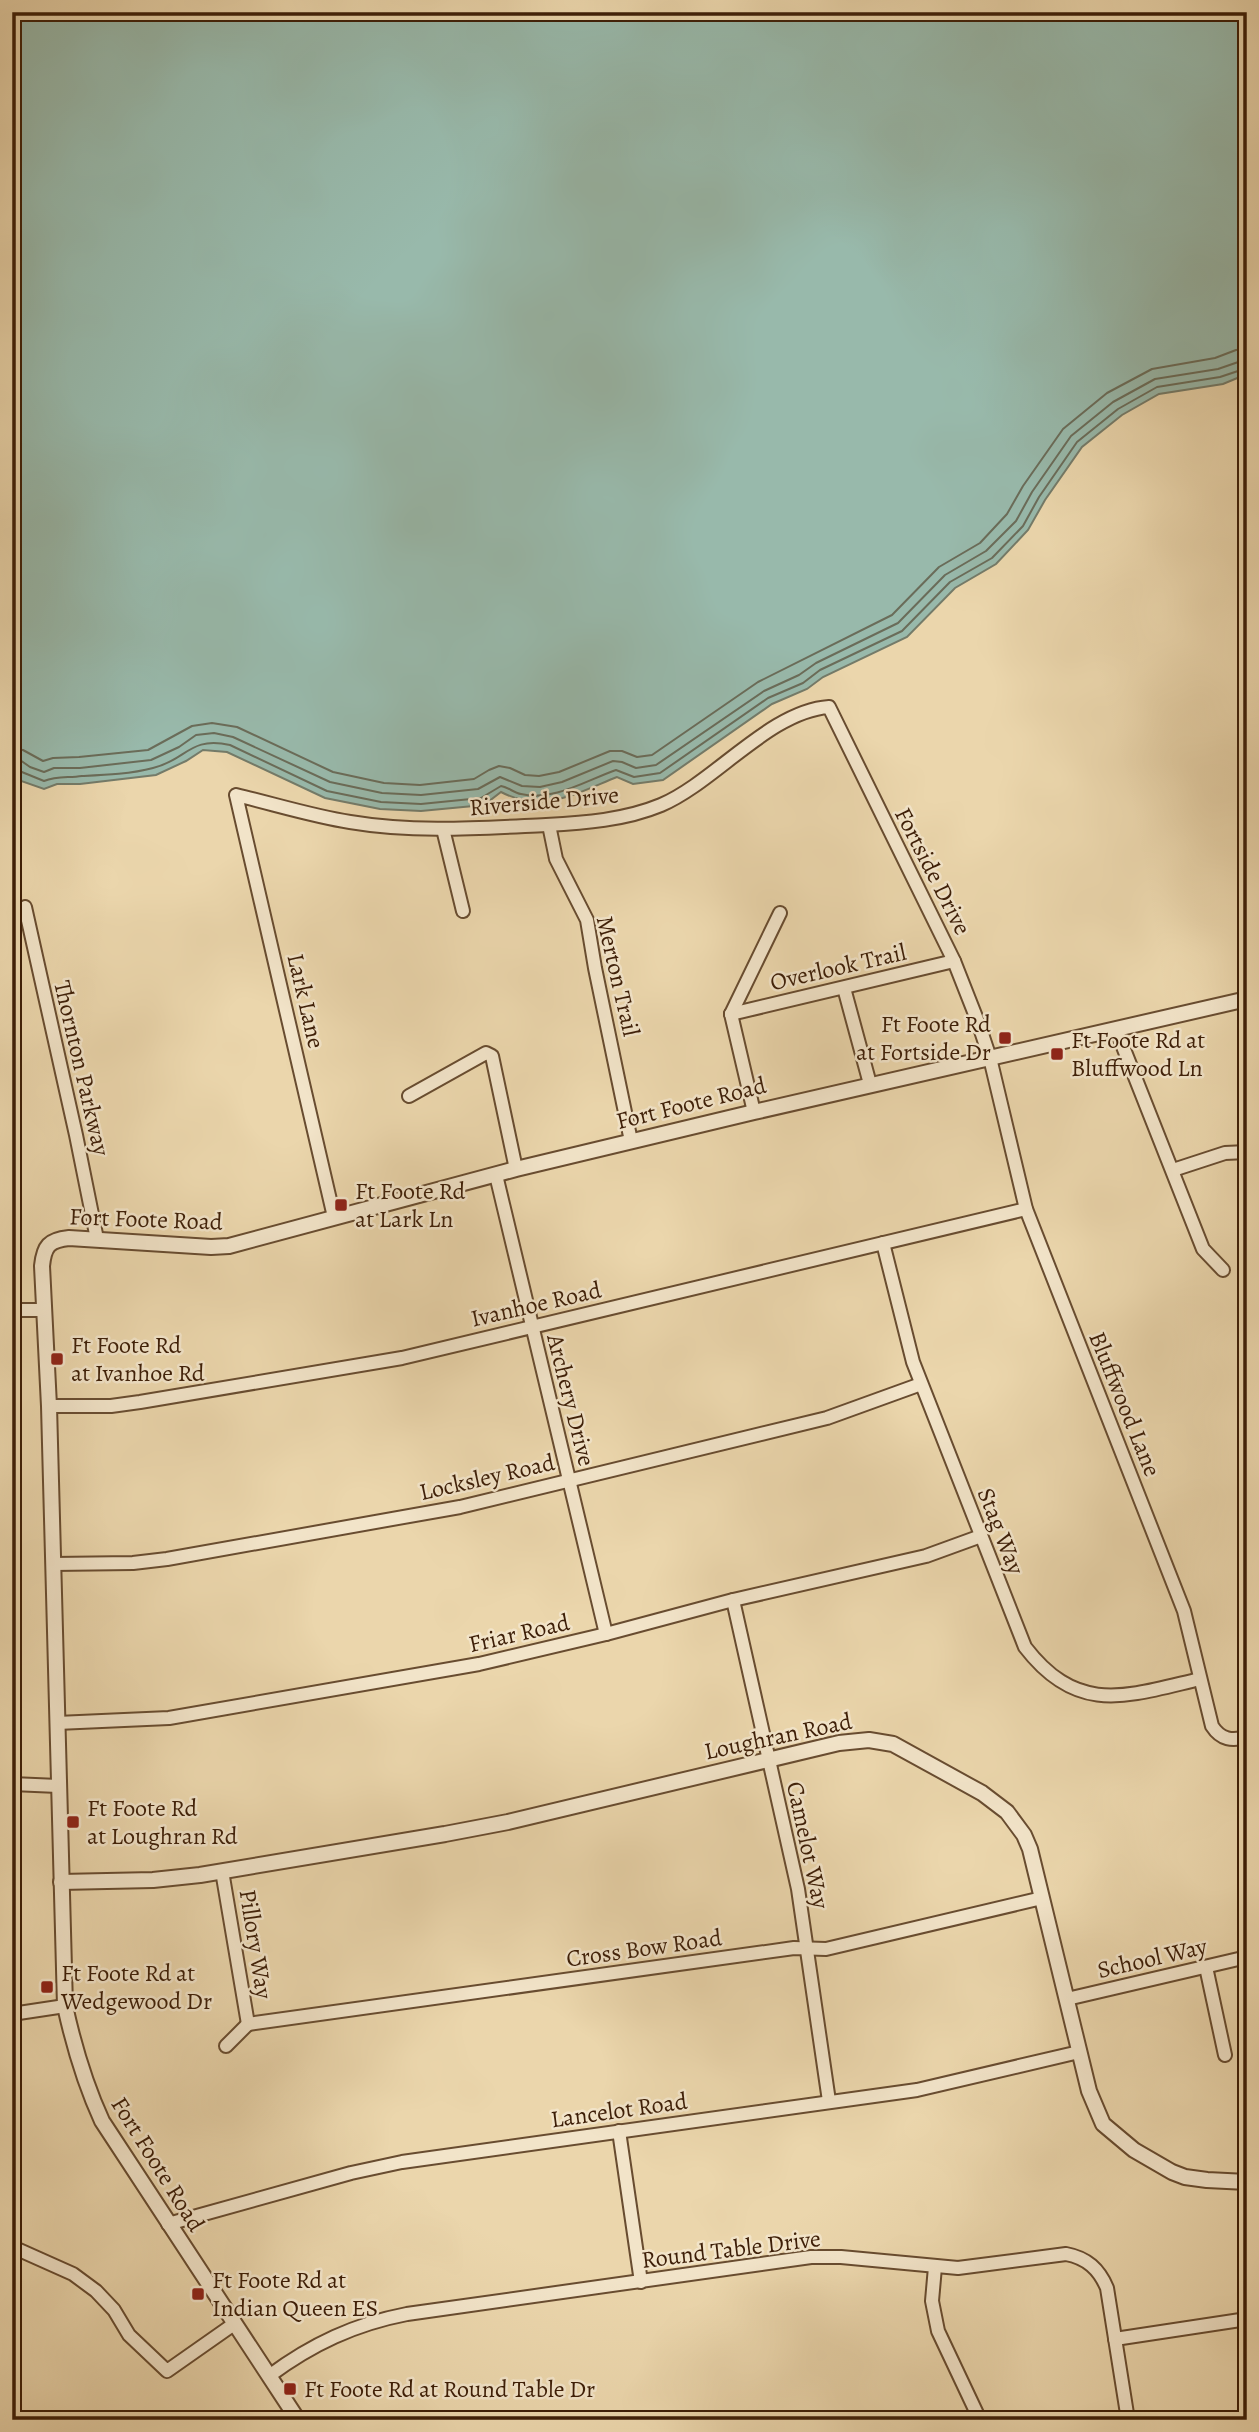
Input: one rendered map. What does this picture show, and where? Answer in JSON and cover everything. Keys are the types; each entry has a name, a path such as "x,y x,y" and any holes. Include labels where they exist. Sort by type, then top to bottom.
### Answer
{"street":[{"name":"Riverside Drive","path":"236,795 350,822 443,830 559,825 620,817 661,805 780,725 810,710 829,707"},
{"name":"Fortside Drive","path":"829,707 954,961 990,1058"},
{"name":"Lark Lane","path":"236,795 334,1217"},
{"name":"Merton Trail","path":"549,825 556,859 587,920 594,968 631,1141"},
{"path":"443,830 463,911"},
{"name":"Thornton Parkway","path":"25,907 97,1239"},
{"path":"754,1112 731,1014 780,912"},
{"name":"Overlook Trail","path":"731,1014 954,961"},
{"path":"844,988 870,1084"},
{"name":"Fort Foote Road","path":"298,2420 102,2121 76,2055 65,2006 49,1406 42,1266 46,1247 51,1241 58,1239 211,1247 249,1241 631,1141 1247,999"},
{"path":"1116,1029 1203,1249 1223,1270"},
{"path":"409,1097 486,1053 492,1056 516,1169"},
{"name":"Bluffwood Lane","path":"990,1058 1026,1209 1184,1611 1212,1726 1217,1734 1232,1740 1247,1738"},
{"path":"1173,1170 1225,1153 1247,1152"},
{"name":"Archery Drive","path":"496,1175 606,1634"},
{"name":"Ivanhoe Road","path":"49,1406 111,1406 402,1358 1026,1209"},
{"name":"Stag Way","path":"883,1243 913,1363 1025,1647 1035,1660 1060,1682 1092,1695 1133,1695 1200,1679"},
{"path":"12,1310 45,1310"},
{"name":"Locksley Road","path":"53,1564 133,1563 167,1559 430,1513 827,1418 921,1384"},
{"name":"Friar Road","path":"57,1723 137,1721 232,1708 479,1664 733,1600 926,1556 981,1536"},
{"name":"Camelot Way","path":"733,1600 798,1889 829,2101"},
{"name":"Loughran Road","path":"61,1882 153,1880 222,1871 508,1822 855,1740 882,1741 907,1750 982,1793 1007,1812 1024,1835 1093,2105 1104,2124 1117,2137 1155,2164 1185,2177 1247,2182"},
{"path":"12,1784 58,1786"},
{"name":"Pillory Way","path":"222,1871 248,2024"},
{"name":"Cross Bow Road","path":"248,2024 794,1948 826,1949 1042,1898"},
{"name":"School Way","path":"1067,1999 1247,1957"},
{"path":"1206,1967 1225,2055"},
{"path":"12,2014 65,2006"},
{"path":"226,2046 248,2024"},
{"name":"Lancelot Road","path":"168,2224 379,2167 917,2090 1079,2052"},
{"path":"619,2131 641,2282"},
{"path":"17,2249 74,2274 96,2291 114,2310 129,2335 167,2371 234,2324"},
{"name":"Round Table Drive","path":"269,2376 309,2348 365,2323 385,2318 819,2257 935,2267 977,2266 1052,2255 1076,2256 1092,2265 1107,2288 1128,2420"},
{"path":"935,2267 932,2301 938,2331 980,2420"},
{"path":"1115,2339 1247,2319"}],"water":[{"path":"12,12 1247,12 1247,374 1223,384 1159,394 1122,415 1082,447 1045,500 1028,530 996,564 955,588 907,637 823,677 807,689 772,704 663,780 633,784 617,777 574,795 546,801 516,798 501,792 484,805 421,811 380,809 325,798 227,752 203,750 156,775 57,784 44,789 21,781 12,772"}],"place":[{"name":"Ft Foote Rd at Fortside Dr","path":"1005,1038"},
{"name":"Ft Foote Rd at Bluffwood Ln","path":"1057,1054"},
{"name":"Ft Foote Rd at Lark Ln","path":"341,1205"},
{"name":"Ft Foote Rd at Ivanhoe Rd","path":"57,1359"},
{"name":"Ft Foote Rd at Loughran Rd","path":"73,1822"},
{"name":"Ft Foote Rd at Wedgewood Dr","path":"47,1987"},
{"name":"Ft Foote Rd at Indian Queen ES","path":"198,2294"},
{"name":"Ft Foote Rd at Round Table Dr","path":"290,2389"}]}
